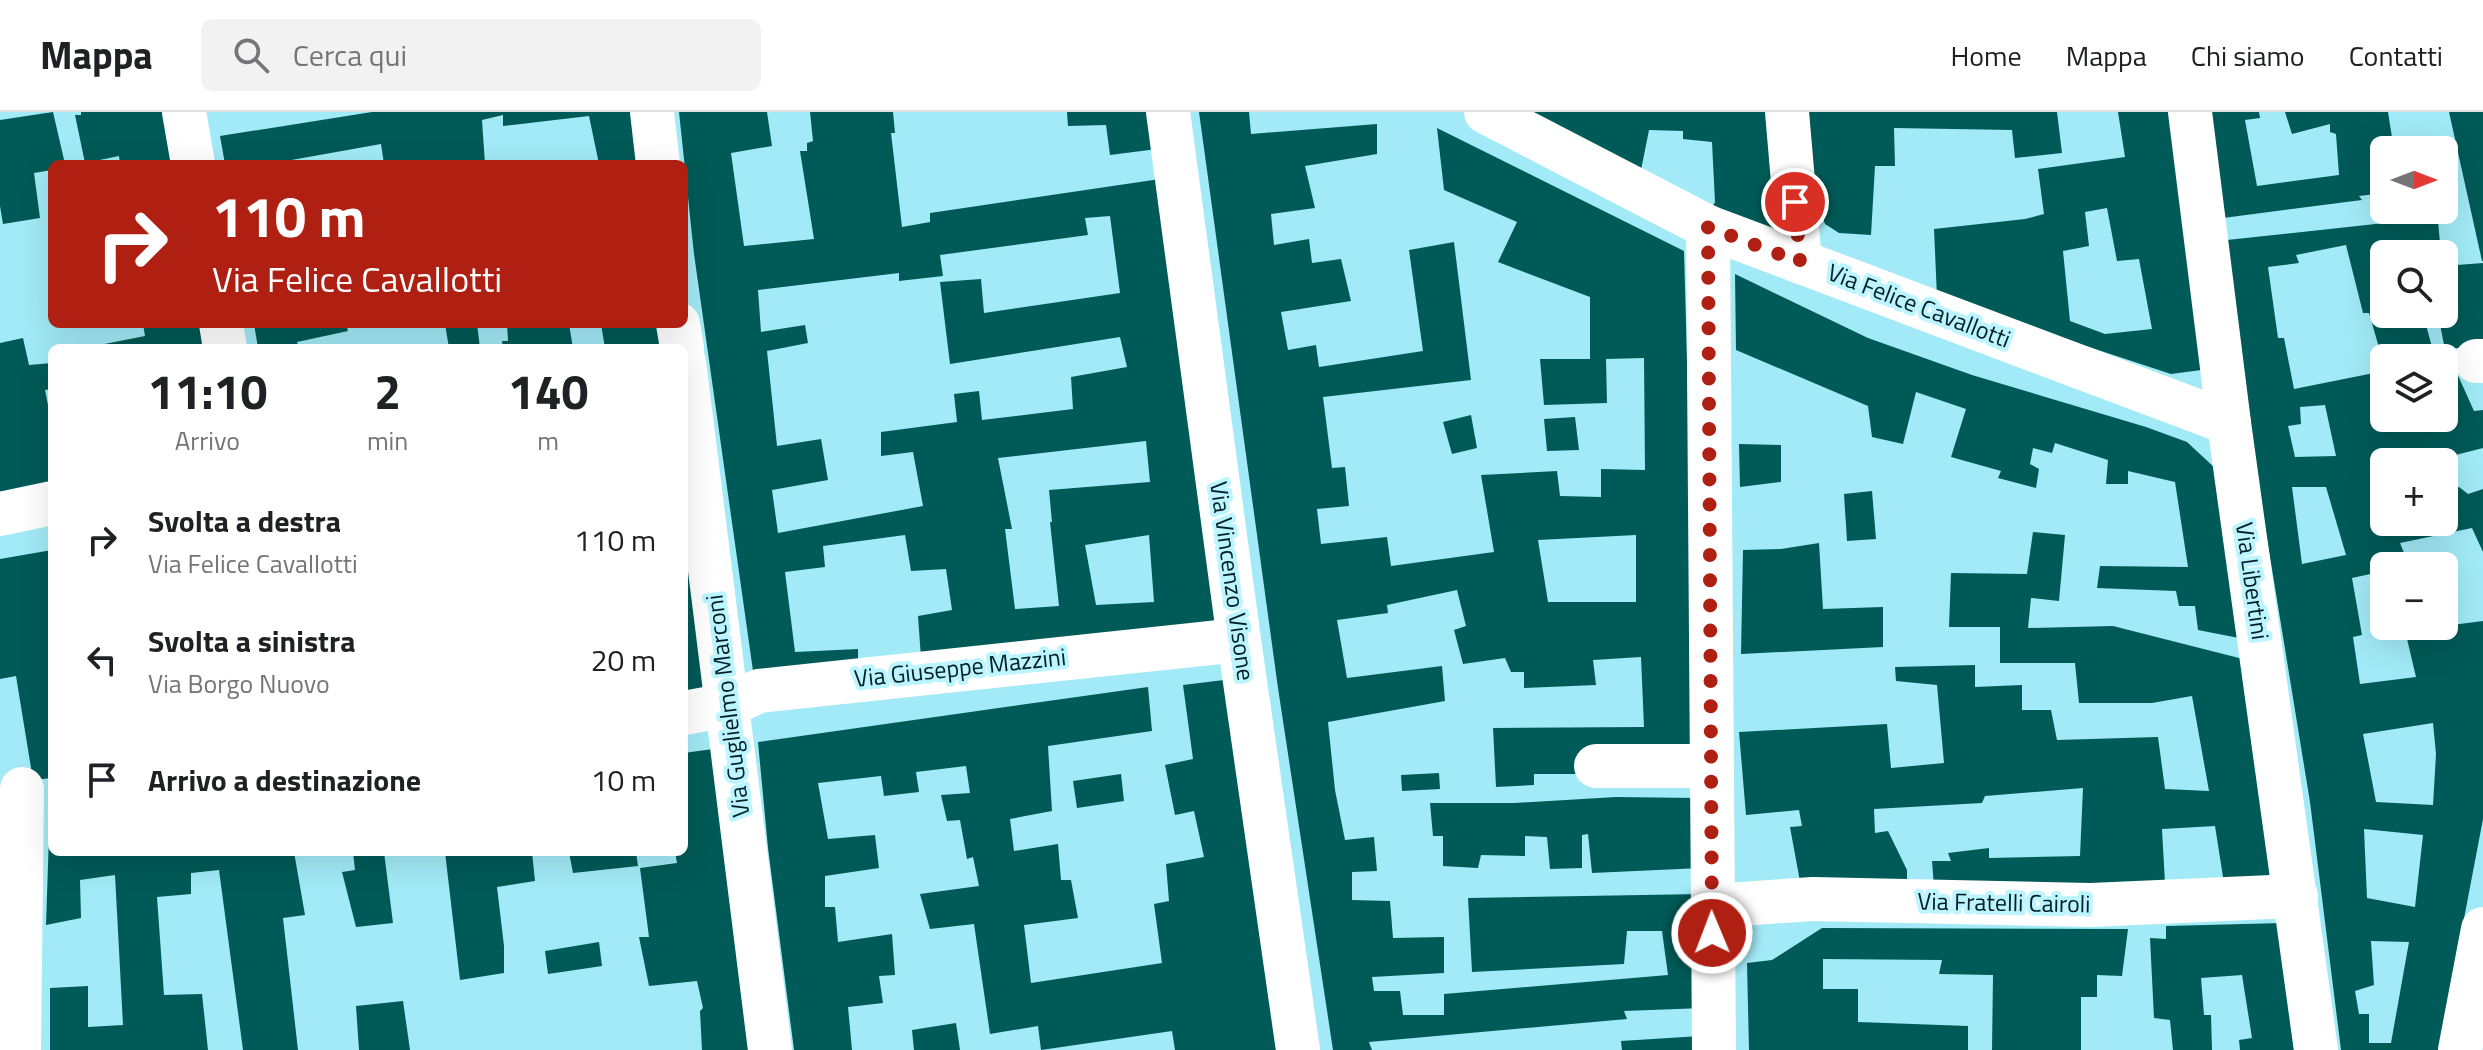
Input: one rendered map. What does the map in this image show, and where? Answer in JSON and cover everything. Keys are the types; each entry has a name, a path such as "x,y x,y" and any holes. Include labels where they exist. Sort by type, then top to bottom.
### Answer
{"street":[{"path":"184,112 192,160"},
{"path":"652,112 658,160"},
{"name":"Via Vincenzo Visone","path":"1168,112 1298,1050"},
{"name":"Via Felice Cavallotti","path":"1486,112 1708,227 2229,423"},
{"path":"1787,112 1800,262"},
{"name":"Via Libertini","path":"2190,112 2229,423 2316,1050"},
{"path":"1708,227 1714,1050"},
{"name":"Via Guglielmo Marconi","path":"688,400 770,1050"},
{"path":"0,514 48,504"},
{"name":"Via Giuseppe Mazzini","path":"688,712 728,705 759,691 816,683 1239,640"},
{"path":"1596,766 1711,766"},
{"path":"19,1050 25,789"},
{"name":"Via Fratelli Cairoli","path":"1712,906 1813,899 2091,905 2296,896"},
{"path":"2460,1050 2483,929"}],"building":[{"path":"53,112 64,160 48,160 48,171 34,173 40,218 3,224 0,206 0,120"},
{"path":"81,112 171,112 178,160 120,160 119,156 84,160 75,115 81,115"},
{"path":"372,112 635,112 641,160 598,160 589,116 503,126 503,115 482,120 485,160 383,160 381,144 292,160 224,160 220,136"},
{"path":"679,112 767,112 772,146 731,153 744,246 814,239 800,151 807,151 807,143 813,141 810,112 893,112 895,133 891,133 902,227 930,222 930,213 1160,179 1219,620 921,658 918,616 952,610 946,569 911,571 905,535 823,546 825,567 785,572 795,652 858,649 858,664 754,678 694,254 688,160 684,160","holes":["1110,216 1120,293 984,313 981,279 940,282 950,364 1120,337 1127,367 1071,377 1073,409 982,420 979,391 954,394 957,422 881,432 881,456 913,452 923,506 778,533 772,490 828,480 821,439 777,446 767,351 808,343 805,325 761,332 758,290 899,273 899,281 943,276 940,255 1088,235 1085,218","1146,441 1150,482 1049,490 1059,606 1015,609 1005,529 1012,529 998,458","1149,535 1154,602 1096,605 1085,545"]},
{"path":"1067,112 1152,112 1157,149 1110,155 1106,125 1068,126"},
{"path":"1199,112 1249,112 1251,134 1377,124 1377,154 1305,166 1315,208 1271,214 1274,245 1309,239 1312,263 1341,259 1351,301 1281,312 1288,350 1316,345 1319,367 1423,351 1409,250 1454,242 1471,380 1323,397 1332,468 1345,467 1349,506 1317,509 1321,544 1387,537 1391,566 1494,552 1481,475 1557,471 1560,496 1601,497 1601,469 1645,470 1644,358 1606,359 1607,403 1544,405 1540,359 1590,359 1590,297 1498,262 1517,222 1444,190 1437,128 1684,251 1698,757 1591,774 1534,774 1534,785 1496,787 1493,728 1644,727 1641,657 1593,660 1596,685 1524,688 1524,672 1511,672 1505,658 1463,664 1454,630 1466,626 1457,590 1387,605 1388,613 1337,620 1347,678 1442,666 1445,701 1328,722 1335,790 1345,840 1374,837 1377,871 1352,872 1352,900 1390,901 1393,938 1444,937 1444,973 1372,977 1374,991 1400,991 1403,1015 1444,1015 1444,994 1668,975 1662,931 1627,931 1624,964 1472,972 1468,898 1702,894 1703,1008 1624,1011 1627,1019 1369,1042 1372,1050 1333,1050 1278,688","holes":["1636,535 1636,602 1548,602 1538,540"]},
{"path":"1513,112 1766,112 1776,244 1709,213 1715,202 1712,142 1683,139 1683,131 1649,130 1639,180"},
{"path":"1805,112 2057,112 2062,153 2015,158 2012,130 1894,128 1895,166 1875,166 1871,235 1839,233 1825,224 1813,192"},
{"path":"2118,112 2175,112 2209,369 2171,374 1937,297 1934,229 2044,214 2038,169 2125,157","holes":["2107,208 2117,261 2139,259 2152,329 2105,334 2070,321 2063,251 2089,246 2085,212"]},
{"path":"2206,112 2259,112 2260,118 2245,120 2257,186 2339,175 2336,134 2330,132 2330,124 2292,134 2285,112 2388,112 2392,136 2370,136 2370,195 2359,196 2362,200 2223,218"},
{"path":"2449,112 2483,112 2483,261 2458,153 2458,136 2454,136"},
{"path":"2375,224 2438,224 2440,240 2370,240 2370,316 2369,313 2363,313 2346,245 2296,255 2299,263 2268,267 2278,338 2284,338 2294,389 2370,374 2370,432 2458,432 2458,376 2474,411 2483,410 2483,448 2458,454 2458,448 2370,448 2370,536 2434,536 2400,543 2404,552 2370,552 2370,574 2352,578 2362,635 2353,637 2360,684 2416,677 2407,640 2458,640 2458,624 2483,621 2483,819 2439,1050 2341,1050 2310,802 2254,459 2227,240","holes":["2325,405 2336,456 2295,457 2288,426 2301,424 2300,407","2292,487 2326,487 2346,555 2302,564","2433,723 2436,754 2433,805 2376,802 2363,734","2364,829 2423,835 2415,907 2367,898","2371,941 2409,942 2391,1043 2369,1043 2369,1014 2359,1014 2355,991 2374,985"]},
{"path":"2483,263 2483,344 2458,348 2458,344 2444,344 2441,328 2458,328 2458,265"},
{"path":"1735,274 1868,338 1972,375 2187,442 2216,469 2239,638 2198,630 2195,606 2179,606 2176,591 2097,588 2100,566 2188,567 2175,482 2128,471 2128,484 2106,484 2108,460 2055,443 2052,453 2033,448 2030,464 2039,469 2036,488 1998,478 2001,471 1951,457 1966,409 1916,392 1903,444 1872,437 1868,406 1736,350"},
{"path":"144,328 206,328 208,344 104,344 145,336"},
{"path":"255,328 347,328 348,331 298,344 257,344"},
{"path":"446,328 478,328 480,344 448,344"},
{"path":"507,328 570,328 572,344 502,344 502,341 508,341"},
{"path":"602,328 662,328 664,344 604,344"},
{"path":"2373,328 2427,328 2431,344 2378,344"},
{"path":"23,338 29,365 48,363 48,390 45,390 48,405 48,497 0,505 0,343"},
{"path":"1471,415 1477,448 1452,454 1443,422"},
{"path":"1575,417 1579,450 1547,451 1544,419"},
{"path":"1739,444 1781,445 1781,482 1740,487"},
{"path":"2459,487 2468,494 2483,489 2483,552 2472,528 2458,531"},
{"path":"1872,491 1876,539 1847,541 1844,494"},
{"path":"2033,532 2065,535 2059,601 2031,598 2028,628 2113,626 2243,659 2276,891 2226,896 2215,826 2162,829 2166,901 1935,900 1932,861 1951,861 1948,853 1989,848 1989,858 2080,856 2083,788 1985,796 1982,803 1874,809 1875,833 1888,831 1907,870 1907,899 1803,898 1790,827 1802,826 1799,810 1746,815 1739,732 1887,724 1891,768 1944,763 1937,685 1896,681 1895,667 1975,665 1975,687 2022,685 2022,710 2051,710 2057,740 2158,737 2165,789 2209,791 2192,696 2152,703 2079,703 2075,663 2000,663 2000,627 1949,627 1951,573 2027,574"},
{"path":"1819,543 1823,609 1883,607 1883,647 1741,654 1743,550 1781,549"},
{"path":"48,551 48,778 33,780 16,676 0,679 0,559"},
{"path":"688,555 708,690 688,692"},
{"path":"1224,680 1278,1050 1175,1050 1172,1031 1041,1050 1038,1026 990,1034 974,924 930,929 920,894 979,886 973,857 967,859 960,820 947,821 941,795 970,793 966,766 916,772 919,792 884,796 881,776 818,783 828,839 875,835 879,868 825,876 825,907 835,907 838,942 892,934 895,975 879,976 883,1003 848,1007 852,1050 794,1050 758,742 1148,687 1152,731 1048,746 1052,811 1010,819 1014,851 1058,844 1061,880 1071,880 1078,918 1024,925 1031,983 1162,963 1154,904 1169,901 1166,864 1204,857 1194,811 1175,815 1165,765 1193,759 1183,685"},
{"path":"713,749 754,1050 702,1050 700,1011 703,1008 697,981 649,986 639,937 649,937 640,868 677,863 676,856 688,856 688,752"},
{"path":"1439,773 1440,789 1402,791 1401,775"},
{"path":"1121,774 1124,801 1077,808 1073,781"},
{"path":"1616,797 1698,798 1701,868 1592,873 1588,834 1582,835 1582,868 1550,869 1547,837 1525,836 1525,856 1481,855 1478,868 1443,866 1443,836 1433,836 1430,803 1515,803"},
{"path":"48,856 295,856 305,915 283,918 298,1050 243,1050 219,870 191,873 191,894 157,897 164,995 202,994 208,1050 50,1050 50,988 88,986 88,1027 123,1025 115,875 80,880 81,918 46,925"},
{"path":"353,856 385,856 393,923 356,927 342,872 355,870"},
{"path":"445,856 532,856 535,881 497,887 504,973 460,980"},
{"path":"570,856 637,856 638,866 573,873"},
{"path":"2283,923 2294,1050 2240,1050 2239,1040 2252,1038 2242,975 2201,978 2204,1015 2211,1015 2212,1050 2173,1050 2170,1020 2154,1018 2150,938 2166,939 2166,926"},
{"path":"1822,928 2128,929 2122,976 2097,975 2097,997 2081,997 2081,1050 1992,1050 1993,975 1939,974 1942,960 1823,959 1823,989 1858,989 1858,1022 1968,1026 1968,1050 1749,1050 1747,963 1772,960"},
{"path":"599,942 602,966 548,974 545,951"},
{"path":"403,1001 410,1050 359,1050 356,1006"},
{"path":"956,1023 960,1050 914,1050 912,1030"},
{"path":"1700,1036 1701,1050 1622,1050 1621,1041"}],"route":[{"path":"1712,933 1708,227 1800,262 1795,202"}]}
